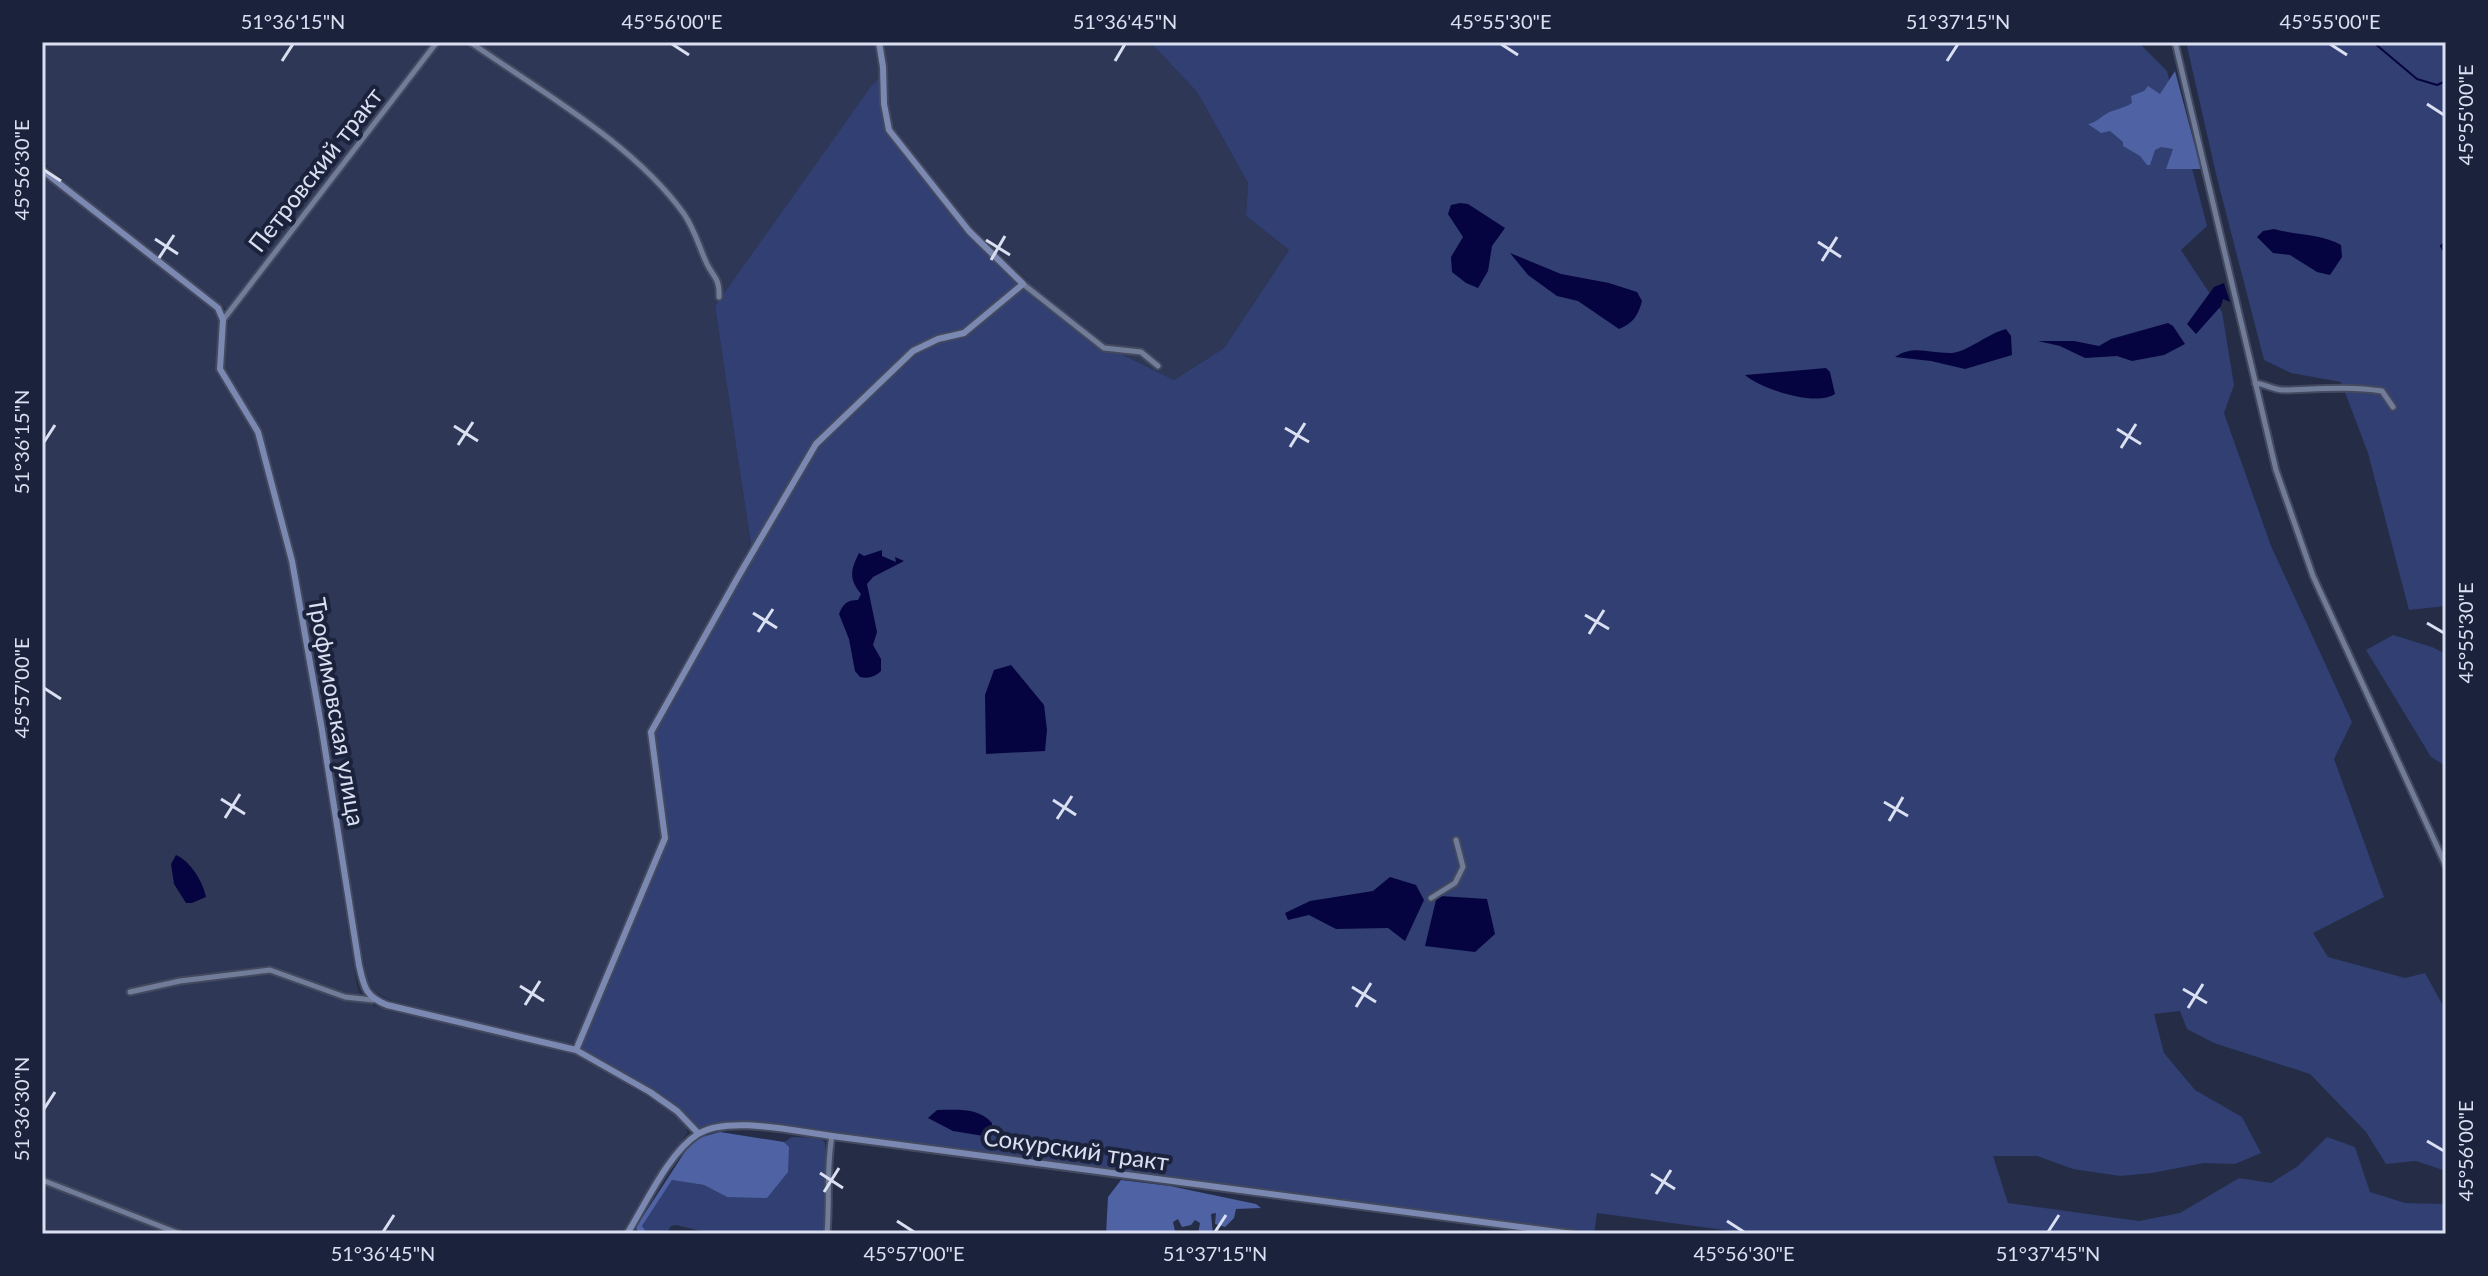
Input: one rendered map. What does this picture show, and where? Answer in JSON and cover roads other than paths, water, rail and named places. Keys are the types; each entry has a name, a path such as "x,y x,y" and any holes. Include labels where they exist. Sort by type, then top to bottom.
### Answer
{"street":[{"name":"Петровский тракт","path":"223,320 437,42"},
{"path":"470,42 601,133 650,176 683,213 698,237 707,264 720,285 719,297"},
{"path":"879,42 889,130 969,231 1023,284 1104,348 1141,352 1158,366"},
{"path":"2175,42 2276,470 2313,576 2446,866"},
{"path":"42,170 218,308 223,320"},
{"path":"576,1050 665,838 651,732 738,577 816,444 913,351 938,339 964,333 1023,284"},
{"name":"Трофимовская улица","path":"223,320 220,369 258,432 292,561 359,965 366,992 373,1000"},
{"path":"2255,383 2282,391 2311,387 2354,387 2382,391 2393,407"},
{"path":"1431,898 1455,883 1463,867 1456,840"},
{"path":"130,992 180,981 270,970 345,997 373,1000 576,1050 650,1092 677,1111 698,1133 679,1152 627,1234"},
{"name":"Сокурский тракт","path":"698,1133 716,1127 742,1125 1573,1234"},
{"path":"827,1234 832,1136"},
{"path":"42,1180 180,1234"}],"waterway":[{"path":"2373,42 2417,79 2437,85 2446,81"},
{"path":"2446,241 2441,246 2446,255"}],"railway":[{"path":"311,1234 447,1234"}]}
